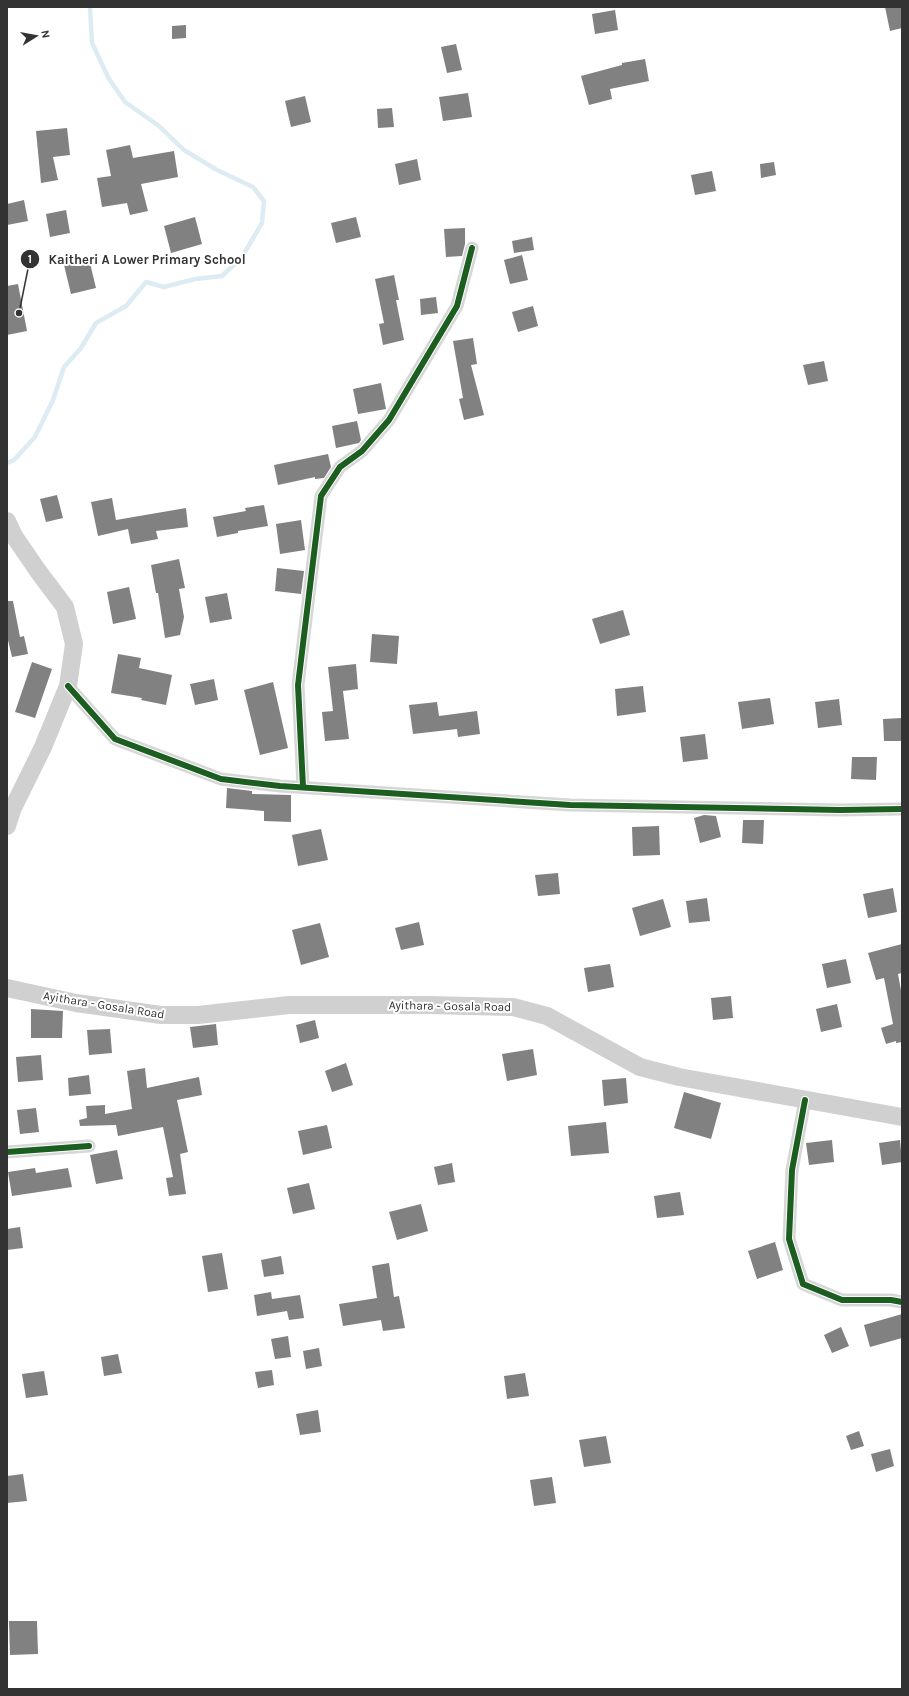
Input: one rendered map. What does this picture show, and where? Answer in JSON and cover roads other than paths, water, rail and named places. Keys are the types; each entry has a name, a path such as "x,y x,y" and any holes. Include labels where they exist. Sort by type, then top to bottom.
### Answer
{"main road":[{"path":"7,521 14,536 65,607 74,644 68,686 43,747 12,810 7,826"},
{"name":"Ayithara - Gosala Road","path":"7,988 76,1003 161,1015 198,1015 288,1005 512,1006 547,1016 640,1068 679,1077 902,1117"}],"street":[{"path":"303,788 298,685 321,496 340,467 362,451 389,420 457,306 472,248"},
{"path":"68,686 115,739 221,779 303,788 570,805 840,810 902,809"},
{"path":"805,1100 792,1170 789,1239 803,1284 842,1300 890,1300 902,1302"},
{"path":"7,1152 89,1146"}],"waterway":[{"path":"7,463 14,460 35,437 53,400 64,367 81,348 96,323 126,306 146,282 164,287 195,279 222,276 242,257 262,223 264,201 253,187 217,170 184,150 159,126 125,102 109,79 92,43 90,7"}],"place":[{"name":"Kaitheri A Lower Primary School","path":"19,313"}]}
